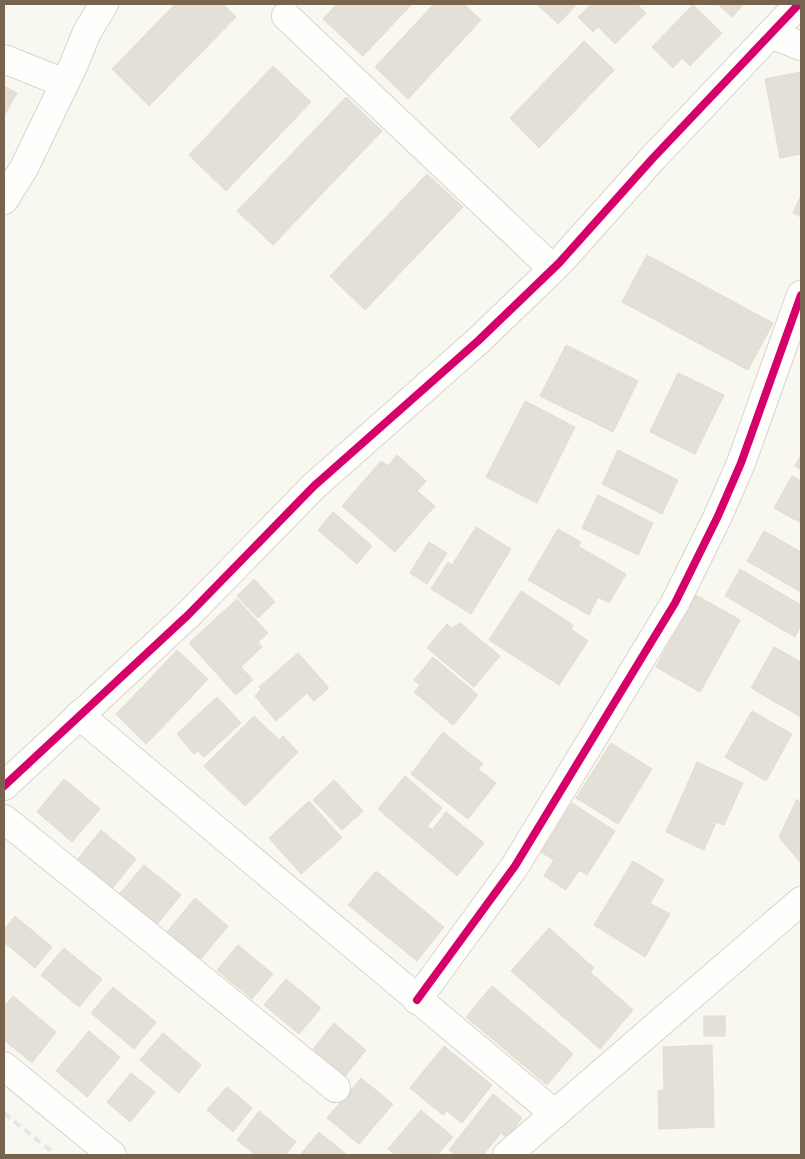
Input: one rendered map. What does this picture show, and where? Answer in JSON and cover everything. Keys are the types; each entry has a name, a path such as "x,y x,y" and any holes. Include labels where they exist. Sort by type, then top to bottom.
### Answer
{"street":[{"path":"4,200 24,168 87,32 104,4"},
{"path":"4,786 188,615 314,486 479,340 553,269 653,158 799,4"},
{"path":"286,16 553,269"},
{"path":"771,34 801,46"},
{"path":"4,59 64,83"},
{"path":"417,1000 514,866 675,603 718,516 741,463 801,295"},
{"path":"79,715 555,1114"},
{"path":"4,819 336,1088"},
{"path":"508,1155 801,902"},
{"path":"4,1066 112,1155"}],"building":[{"path":"175,4 223,4 236,17 149,106 112,69"},
{"path":"337,4 412,4 363,56 323,19"},
{"path":"434,4 464,4 481,20 408,99 375,67"},
{"path":"537,4 577,4 558,24"},
{"path":"592,4 637,4 646,13 615,44 598,27 593,32 578,17"},
{"path":"718,4 744,4 732,17"},
{"path":"693,5 722,33 690,66 682,58 673,68 652,47"},
{"path":"584,41 614,70 539,148 510,118"},
{"path":"273,66 311,102 226,191 189,155"},
{"path":"800,72 801,154 780,158 765,79"},
{"path":"4,86 17,93 5,114 4,113"},
{"path":"346,97 382,131 273,245 237,211"},
{"path":"427,174 463,207 365,310 330,276"},
{"path":"801,195 801,217 793,213"},
{"path":"647,255 773,323 748,370 622,302"},
{"path":"566,345 638,381 613,432 540,396"},
{"path":"678,373 724,395 695,454 650,432"},
{"path":"525,401 575,427 537,503 486,477"},
{"path":"618,450 678,480 662,514 602,484"},
{"path":"397,455 426,481 417,491 435,506 395,552 342,506 381,461 388,466"},
{"path":"801,455 801,470 795,466"},
{"path":"792,476 801,481 801,523 774,508"},
{"path":"598,495 653,523 638,555 582,528"},
{"path":"333,512 372,546 357,564 318,530"},
{"path":"476,527 511,549 471,614 431,589 448,562 452,565"},
{"path":"558,529 581,542 578,546 626,574 609,603 598,597 589,615 528,580"},
{"path":"764,531 801,552 801,592 747,561"},
{"path":"429,542 447,553 427,584 410,573"},
{"path":"740,569 801,605 801,625 795,637 725,596"},
{"path":"254,579 275,602 258,618 237,596"},
{"path":"521,591 573,625 571,629 588,641 559,685 489,640"},
{"path":"696,595 740,620 700,692 656,667"},
{"path":"237,599 268,633 258,642 262,647 241,667 253,680 236,695 189,643"},
{"path":"460,623 500,656 474,687 427,648 447,624 452,628"},
{"path":"774,647 801,662 801,717 751,688"},
{"path":"177,650 208,679 178,711 147,682"},
{"path":"298,653 329,688 314,701 307,693 276,721 255,696 261,689 259,687"},
{"path":"433,657 478,695 453,725 414,692 420,685 414,680"},
{"path":"147,682 178,711 146,744 116,714"},
{"path":"217,697 241,723 204,757 198,751 194,754 177,734"},
{"path":"752,711 792,734 766,781 725,757"},
{"path":"254,716 279,740 283,736 298,752 245,806 204,766"},
{"path":"443,732 483,764 478,769 496,783 468,819 411,774"},
{"path":"611,743 652,769 618,824 576,798"},
{"path":"697,762 743,783 724,825 716,822 704,850 666,832"},
{"path":"405,776 442,808 427,826 432,830 446,812 484,843 457,876 378,809"},
{"path":"64,779 100,809 72,842 37,812"},
{"path":"334,780 363,811 342,830 313,800"},
{"path":"797,799 801,804 800,862 779,837"},
{"path":"309,801 342,838 301,874 269,838"},
{"path":"572,803 615,831 587,875 579,870 566,890 544,876 554,860 541,852"},
{"path":"101,830 136,859 112,889 77,860"},
{"path":"633,861 664,880 650,903 670,914 645,957 594,925"},
{"path":"144,865 181,895 154,928 117,897"},
{"path":"376,871 444,927 417,961 348,905"},
{"path":"195,898 228,926 200,960 166,933"},
{"path":"15,916 52,947 35,968 4,942 4,930"},
{"path":"549,928 594,968 590,972 633,1010 600,1049 511,971"},
{"path":"238,945 273,974 252,999 217,970"},
{"path":"64,948 102,979 79,1007 41,975"},
{"path":"286,979 321,1008 299,1034 264,1005"},
{"path":"492,986 573,1054 547,1085 466,1017"},
{"path":"113,987 156,1022 134,1049 91,1013"},
{"path":"13,996 56,1032 32,1063 4,1040 4,1007"},
{"path":"704,1016 725,1016 725,1036 704,1036"},
{"path":"334,1023 366,1050 343,1079 311,1052"},
{"path":"89,1031 120,1057 87,1097 56,1071"},
{"path":"163,1033 201,1065 179,1093 140,1060"},
{"path":"712,1045 714,1127 659,1129 658,1091 664,1090 663,1047"},
{"path":"444,1046 492,1085 462,1123 447,1111 443,1115 410,1088"},
{"path":"131,1073 155,1092 130,1122 107,1102"},
{"path":"361,1078 393,1104 359,1144 327,1118"},
{"path":"227,1087 252,1108 233,1132 207,1110"},
{"path":"493,1094 522,1118 507,1138 501,1133 483,1155 456,1155 449,1150"},
{"path":"421,1110 453,1137 437,1155 396,1155 388,1149"},
{"path":"259,1111 296,1142 285,1155 256,1155 237,1140"},
{"path":"319,1132 347,1155 300,1155"}],"railway":[{"path":"4,1113 56,1155"}],"cycle path":[{"path":"4,786 188,615 314,486 479,340 559,263 653,158 799,4"},
{"path":"417,1000 515,866 675,603 718,516 741,463 801,295"}]}
